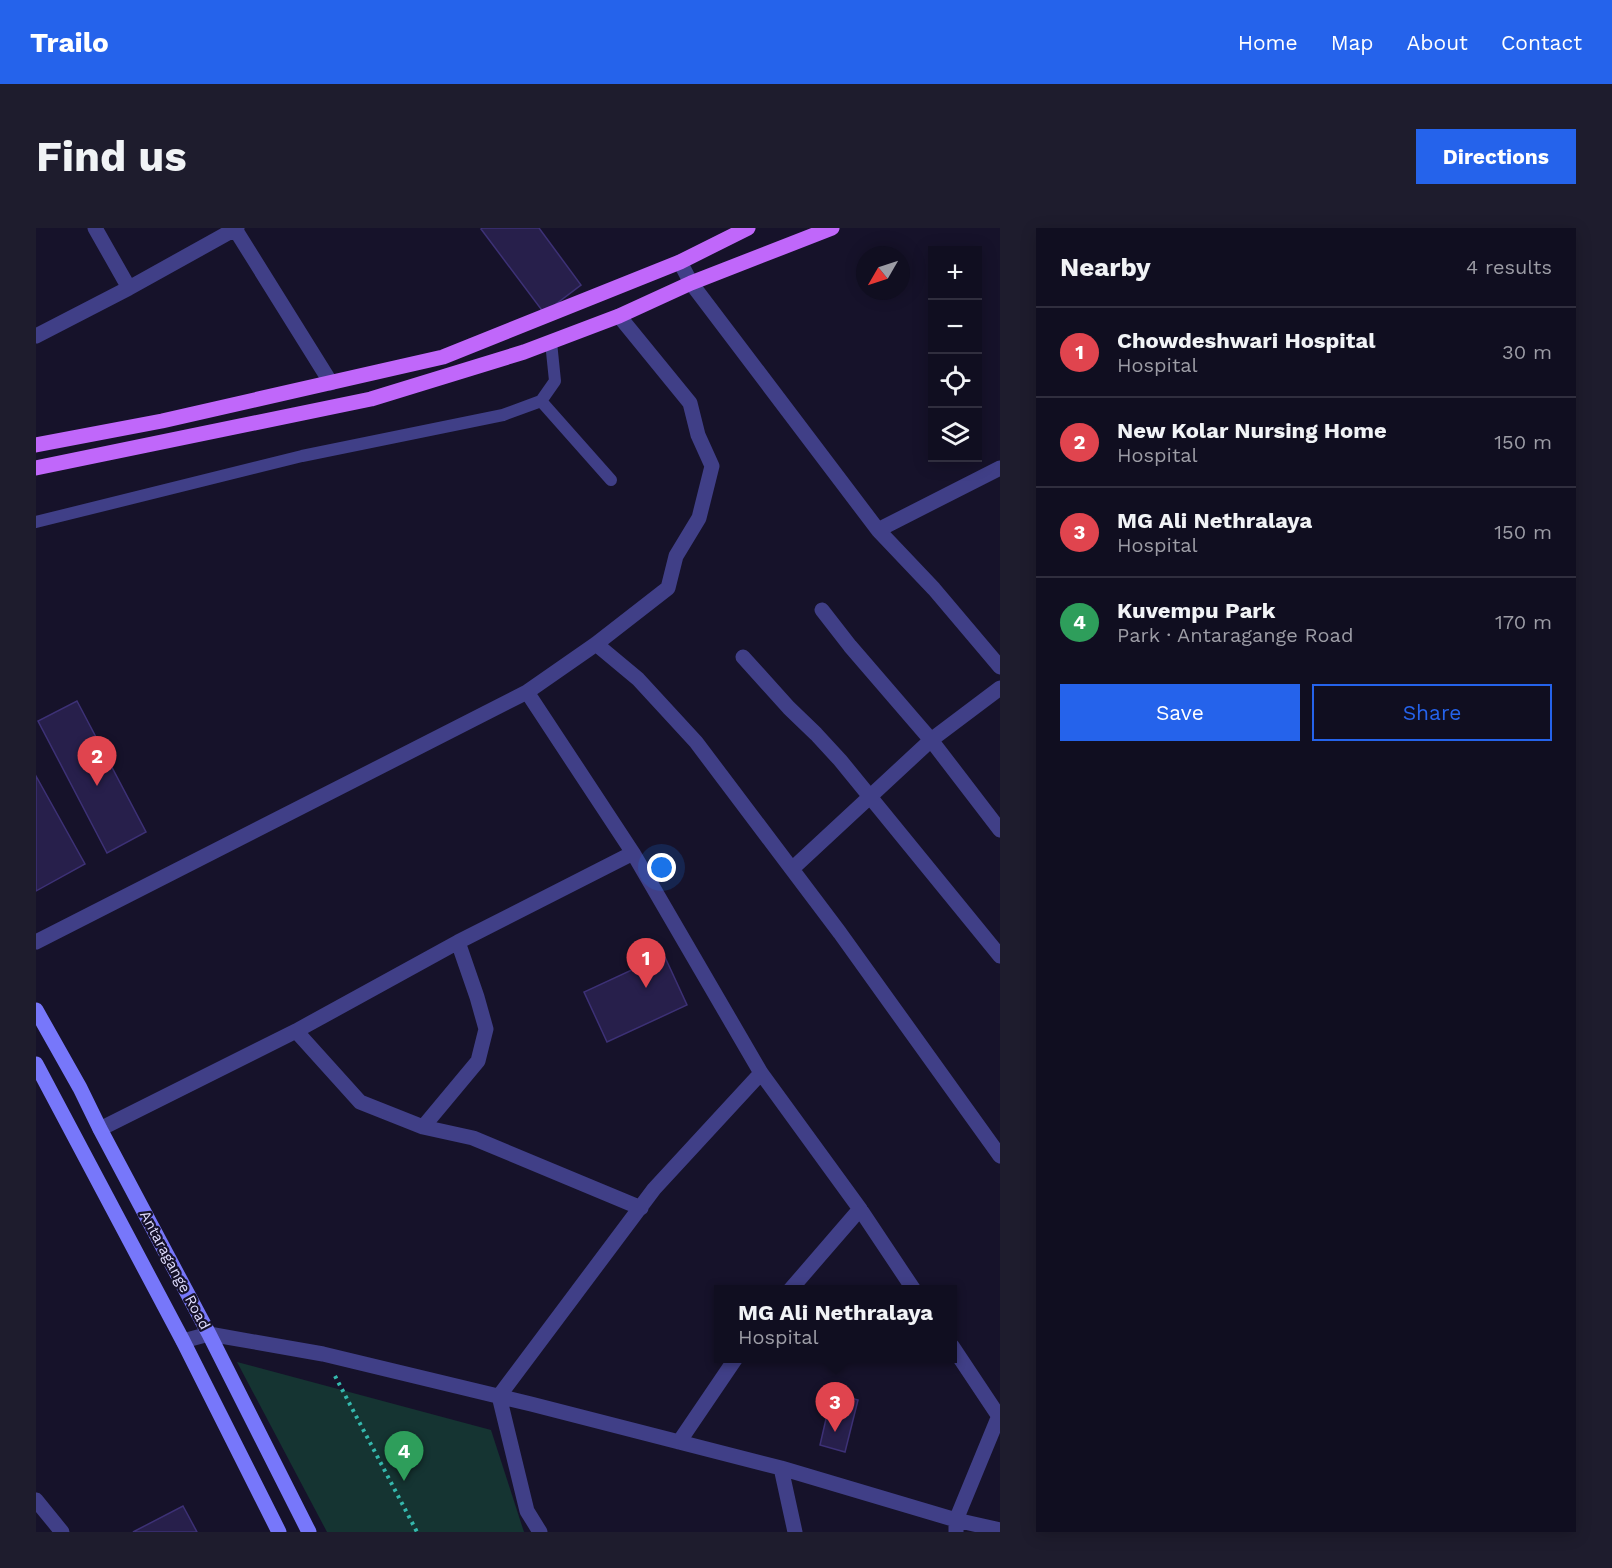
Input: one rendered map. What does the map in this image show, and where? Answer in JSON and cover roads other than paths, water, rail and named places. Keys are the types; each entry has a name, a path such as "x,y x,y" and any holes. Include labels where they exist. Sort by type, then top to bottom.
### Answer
{"main road":[{"path":"36,445 162,420 443,357 680,262 748,228"},
{"path":"36,468 371,399 551,342 619,316 691,283 832,228"}],"street":[{"path":"95,228 129,288"},
{"path":"36,336 236,229 331,383"},
{"path":"680,262 691,283 878,530 934,589 1000,667"},
{"path":"36,942 527,692 596,644 668,588 676,556 699,518 712,466 698,435 690,403 619,316"},
{"path":"878,530 998,472"},
{"path":"822,610 931,741 1000,830"},
{"path":"596,644 638,680 696,742 840,933 1000,1156"},
{"path":"743,657 840,760 1000,956"},
{"path":"792,869 931,741 1000,688"},
{"path":"527,692 633,853 761,1073 861,1209 911,1285"},
{"path":"100,1129 296,1031 458,942 633,853"},
{"path":"423,1127 478,1061 486,1029 458,942"},
{"name":"Antaragange Road","path":"36,1010 80,1088 209,1334 309,1532"},
{"path":"296,1031 360,1102 423,1127 473,1138 641,1208"},
{"name":"Antaragange Road","path":"36,1064 183,1341 279,1532"},
{"path":"499,1396 654,1189 761,1073"},
{"path":"794,1285 861,1209"},
{"path":"183,1341 209,1334 323,1354 781,1468 956,1526 1000,1530"},
{"path":"956,1526 999,1414 957,1353"},
{"path":"679,1442 733,1363"},
{"path":"499,1396 527,1511 540,1532"},
{"path":"781,1468 795,1532"},
{"path":"36,1500 62,1532"}],"lane":[{"path":"36,522 302,456 503,415 541,401 555,381 551,342"},
{"path":"541,401 611,480"}],"place":[{"name":"New Kolar Nursing Home","path":"97,786"},
{"name":"Chowdeshwari Hospital","path":"646,988"},
{"name":"MG Ali Nethralaya","path":"835,1432"},
{"name":"Kuvempu Park","path":"404,1481"}]}
